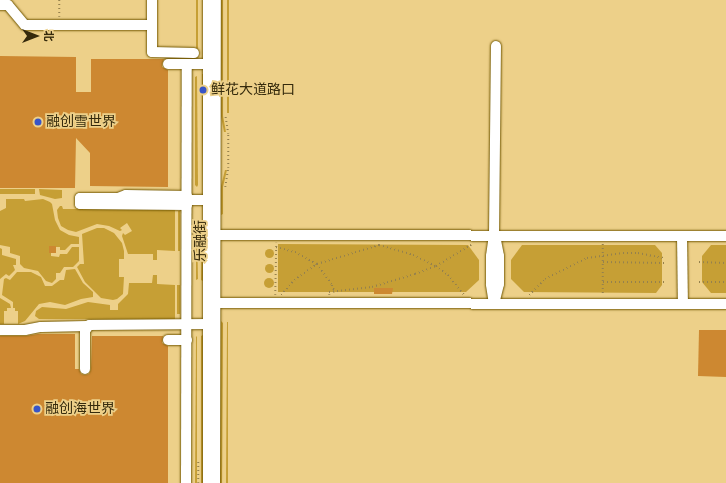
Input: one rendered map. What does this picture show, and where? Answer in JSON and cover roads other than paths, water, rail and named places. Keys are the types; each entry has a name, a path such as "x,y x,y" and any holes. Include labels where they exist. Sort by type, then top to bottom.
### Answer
{"street":[{"path":"152,0 152,52 194,52"},
{"name":"乐融街","path":"208,0 212,64 212,303 215,483"},
{"name":"乐融街","path":"212,235 208,200 212,64 216,0"},
{"path":"0,5 8,5 25,25 152,25"},
{"path":"494,304 499,284 499,256 494,235 496,46"},
{"path":"168,64 212,64"},
{"path":"186,483 188,64"},
{"path":"187,200 126,195 118,198 80,198 80,204 208,200"},
{"path":"212,235 726,236"},
{"path":"682,236 683,304"},
{"path":"212,303 726,304"},
{"name":"乐融街","path":"208,483 208,324 212,303"},
{"path":"0,330 87,326 91,324 208,324"},
{"path":"85,369 85,331 87,326"},
{"path":"168,340 187,340"}],"place":[{"name":"鲜花大道路口","path":"203,90"},
{"name":"融创雪世界","path":"38,122"},
{"name":"融创海世界","path":"37,409"}]}
